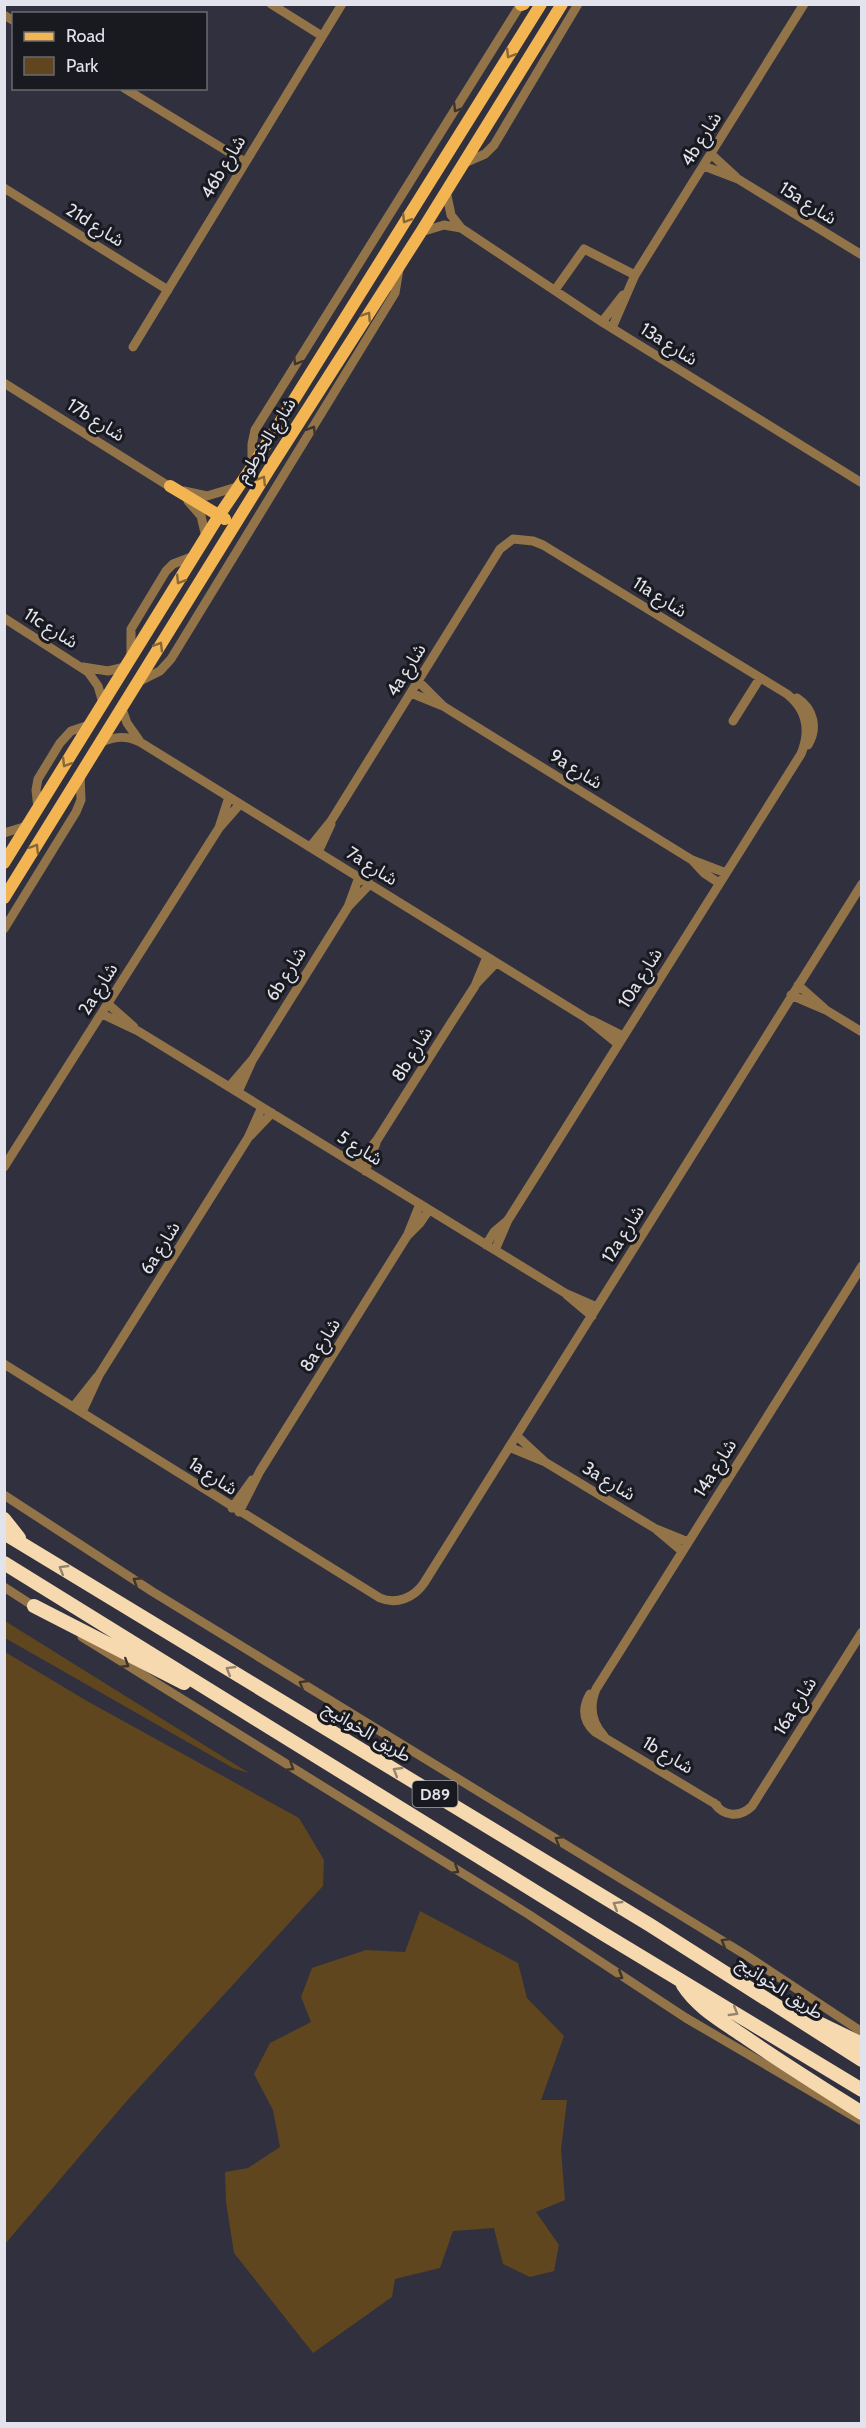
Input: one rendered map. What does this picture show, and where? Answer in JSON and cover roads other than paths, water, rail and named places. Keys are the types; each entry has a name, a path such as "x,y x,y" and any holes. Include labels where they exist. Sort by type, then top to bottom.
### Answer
{"highway":[{"path":"4,1519 24,1545"},
{"name":"طريق الخوانيج","path":"4,1533 650,1925 861,2060"},
{"name":"D89","path":"4,1563 861,2090"},
{"path":"34,1605 237,1708"},
{"path":"681,1980 705,2010 774,2058 861,2113"},
{"path":"759,1996 861,2044"}],"main road":[{"name":"شارع الخرطوم","path":"4,863 219,514 252,467 541,4"},
{"name":"شارع الخرطوم","path":"4,898 562,4"},
{"path":"170,486 219,514 225,520 225,527 181,601 177,618"}],"street":[{"path":"271,4 322,36"},
{"name":"46b شارع","path":"133,347 342,4"},
{"path":"462,164 485,154 494,145 578,4"},
{"name":"4b شارع","path":"602,322 626,291 804,4"},
{"path":"252,467 252,444 255,430 522,5"},
{"path":"127,90 245,162"},
{"name":"15a شارع","path":"711,154 738,179"},
{"name":"15a شارع","path":"704,166 738,179 861,252"},
{"name":"21d شارع","path":"4,188 168,290"},
{"path":"446,191 451,215 461,228"},
{"path":"421,232 444,225 461,228"},
{"name":"13a شارع","path":"461,228 602,322 861,483"},
{"path":"555,290 584,249 635,275"},
{"path":"138,682 160,671 171,659 394,296 399,267"},
{"name":"4b شارع","path":"612,328 626,291"},
{"name":"17b شارع","path":"4,383 170,486 197,509 206,537"},
{"name":"17b شارع","path":"170,486 207,496 240,486"},
{"name":"11a شارع","path":"513,539 543,544 787,694 797,704 810,724"},
{"name":"4a شارع","path":"314,850 319,833 332,821 500,549 513,539"},
{"name":"11c شارع","path":"4,618 81,666 98,671 128,663"},
{"name":"11c شارع","path":"81,666 98,686 103,703"},
{"path":"733,721 760,678"},
{"name":"9a شارع","path":"418,681 442,706"},
{"name":"9a شارع","path":"411,693 442,706 692,860 726,873"},
{"name":"7a شارع","path":"122,709 126,723 140,742"},
{"name":"10a شارع","path":"495,1250 508,1220 801,754 810,724"},
{"name":"7a شارع","path":"100,743 116,737 140,742 621,1040"},
{"path":"4,928 76,812 81,800 80,775"},
{"name":"2a شارع","path":"219,828 230,797"},
{"name":"2a شارع","path":"4,1167 219,828 240,804"},
{"path":"4,832 27,826"},
{"name":"9a شارع","path":"692,860 704,873 719,883"},
{"name":"6b شارع","path":"238,1092 253,1059 348,907 359,878"},
{"name":"6b شارع","path":"348,907 370,884"},
{"name":"12a شارع","path":"408,1597 424,1583 861,884"},
{"name":"8b شارع","path":"356,1165 377,1140 474,986 487,957"},
{"name":"8b شارع","path":"474,986 496,963"},
{"path":"798,985 826,1010 861,1032"},
{"path":"791,996 826,1010"},
{"name":"شارع 5","path":"108,1004 138,1031"},
{"name":"شارع 5","path":"102,1014 138,1031 565,1293 597,1307"},
{"name":"6b شارع","path":"229,1087 253,1059"},
{"name":"6a شارع","path":"78,1409 248,1138 262,1107"},
{"name":"6a شارع","path":"248,1138 272,1113"},
{"name":"8b شارع","path":"365,1171 377,1140"},
{"name":"8a شارع","path":"407,1236 420,1204"},
{"name":"8a شارع","path":"236,1510 407,1236 429,1210"},
{"name":"10a شارع","path":"486,1245 494,1232 508,1220"},
{"name":"14a شارع","path":"589,1717 587,1700 860,1271"},
{"name":"شارع 5","path":"565,1293 592,1316"},
{"name":"1a شارع","path":"4,1364 380,1598 394,1601 408,1597"},
{"name":"3a شارع","path":"517,1436 545,1462"},
{"name":"3a شارع","path":"509,1447 545,1462 656,1528 688,1542"},
{"path":"4,1495 157,1594 753,1959 861,2032"},
{"name":"3a شارع","path":"656,1528 668,1542 682,1551"},
{"path":"4,1587 528,1914 680,2014 861,2121"},
{"name":"16a شارع","path":"736,1811 749,1809 757,1798 858,1647 861,1632"},
{"name":"1b شارع","path":"589,1717 604,1736 714,1803 736,1811"}]}
